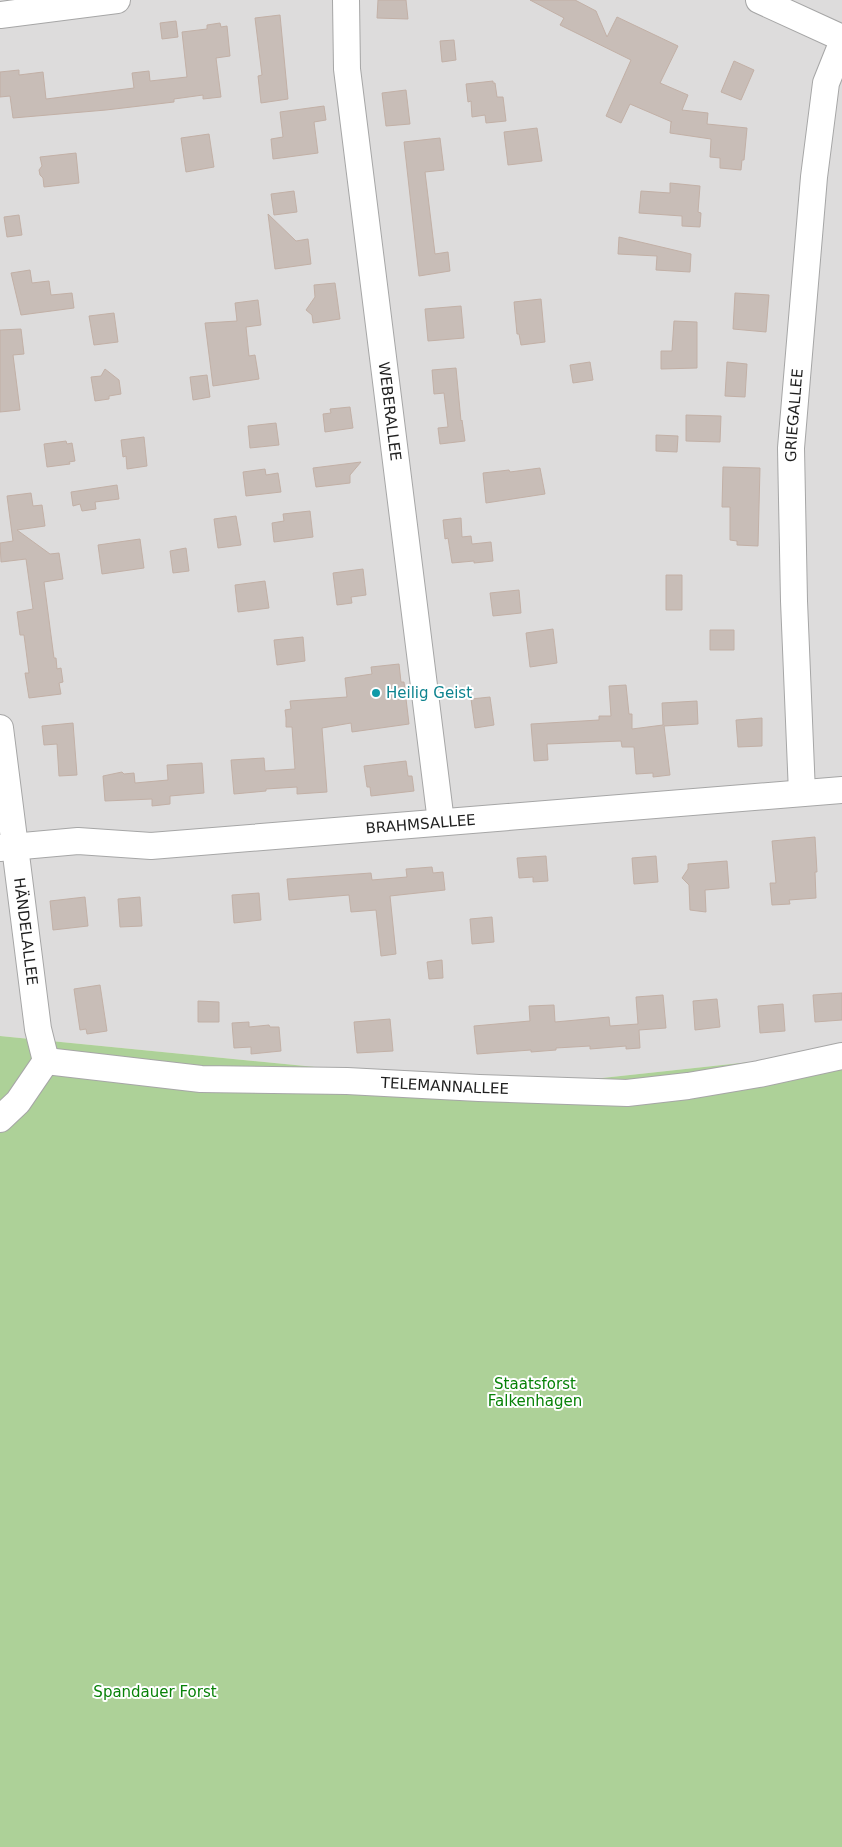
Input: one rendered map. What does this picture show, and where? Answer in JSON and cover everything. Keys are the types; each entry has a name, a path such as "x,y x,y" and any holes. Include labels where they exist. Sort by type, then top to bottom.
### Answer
{"street":[{"path":"0,15 117,0"},
{"name":"WEBERALLEE","path":"346,0 347,69 441,822"},
{"path":"759,0 842,38"},
{"name":"GRIEGALLEE","path":"802,793 794,601 791,448 814,177 826,83 842,43"},
{"name":"HÄNDELALLEE","path":"0,728 8,847 38,1028 46,1061"},
{"name":"BRAHMSALLEE","path":"8,847 78,841 151,846 842,790"},
{"name":"TELEMANNALLEE","path":"46,1061 201,1080 348,1081 627,1093 688,1086 759,1074 842,1056"},
{"path":"0,1119 18,1102 46,1061"}],"shaded area":[{"path":"0,0 842,0 842,1052 519,1087 0,1036"}],"green space":[{"name":"Staatsforst Falkenhagen","path":"0,1036 519,1087 842,1052 842,1847 0,1847"}],"building":[{"path":"378,0 406,0 408,19 377,18"},
{"path":"530,0 575,0 596,11 607,37 617,17 678,46 660,83 688,95 682,110 708,113 707,124 747,128 744,160 742,160 741,170 720,168 720,158 710,157 711,139 670,133 672,122 630,104 621,123 606,116 631,60 560,25 564,18"},
{"path":"280,15 288,99 261,103 258,76 262,75 255,18"},
{"path":"176,21 178,37 162,39 160,23"},
{"path":"220,23 221,27 227,26 230,56 216,58 221,97 203,99 203,95 174,99 174,102 13,118 10,96 0,97 0,72 19,70 19,75 43,72 46,99 134,88 132,73 149,71 150,81 187,77 182,32 207,29 207,25"},
{"path":"454,40 456,60 442,62 440,41"},
{"path":"734,61 754,70 741,100 721,92"},
{"path":"493,81 497,97 503,97 506,121 486,123 485,115 472,117 471,101 468,102 466,84"},
{"path":"406,90 410,124 386,126 382,93"},
{"path":"324,106 326,120 314,122 318,153 273,159 271,139 283,137 280,112"},
{"path":"537,128 542,161 508,165 504,132"},
{"path":"209,134 214,167 186,172 181,138"},
{"path":"440,138 444,170 425,172 435,254 448,252 450,271 419,276 404,142"},
{"path":"76,153 79,183 44,187 43,178 39,170 42,166 40,157"},
{"path":"670,183 700,186 698,212 701,213 700,227 682,226 682,216 639,213 641,191 670,193"},
{"path":"294,191 297,212 274,215 271,194"},
{"path":"268,214 296,241 308,239 311,264 275,269"},
{"path":"19,215 22,235 7,237 4,217"},
{"path":"619,237 691,254 690,272 656,270 657,256 618,254"},
{"path":"30,270 32,283 49,281 51,295 72,293 74,308 21,315 11,273"},
{"path":"335,283 340,319 313,323 312,315 306,310 315,297 314,285"},
{"path":"735,293 769,295 766,332 733,329"},
{"path":"541,299 545,342 521,345 519,334 517,334 514,302"},
{"path":"258,300 261,325 246,327 249,356 255,355 259,379 213,386 205,323 237,321 235,303"},
{"path":"461,306 464,338 428,341 425,309"},
{"path":"114,313 118,342 94,345 89,316"},
{"path":"674,321 697,322 697,368 661,369 661,351 672,351"},
{"path":"21,329 24,354 13,355 20,410 0,412 0,330"},
{"path":"590,362 593,380 573,383 570,365"},
{"path":"727,362 747,364 745,397 725,396"},
{"path":"456,368 461,421 465,441 440,444 438,428 448,427 444,393 434,394 432,370"},
{"path":"105,369 119,380 121,394 109,396 109,399 95,401 91,377 101,376"},
{"path":"207,375 210,397 193,400 190,377"},
{"path":"350,407 353,428 325,432 323,414 331,413 330,409"},
{"path":"686,415 721,416 720,442 686,441"},
{"path":"276,423 279,445 250,448 248,426"},
{"path":"656,435 678,436 677,452 656,451"},
{"path":"144,437 147,466 127,469 126,456 123,457 121,440"},
{"path":"66,441 67,444 72,443 75,461 69,462 70,464 47,467 44,444"},
{"path":"361,462 350,475 350,483 316,487 313,468"},
{"path":"723,467 760,468 758,546 737,545 737,541 730,540 730,507 722,507"},
{"path":"540,468 545,494 486,503 483,473"},
{"path":"265,469 266,475 278,473 281,492 246,496 243,472"},
{"path":"117,485 119,499 95,502 96,509 82,511 80,504 73,506 71,492"},
{"path":"31,493 33,506 42,505 45,526 17,530 50,554 59,553 63,579 44,582 54,658 56,658 57,669 61,668 63,682 59,683 61,694 29,698 25,673 29,673 24,635 20,635 17,612 33,609 26,559 1,562 0,543 13,541 7,496"},
{"path":"310,511 313,537 274,542 272,523 284,521 283,514"},
{"path":"236,516 241,545 218,548 214,519"},
{"path":"461,518 462,537 471,536 472,544 491,542 493,561 452,563 448,538 445,539 443,520"},
{"path":"140,539 144,568 102,574 98,545"},
{"path":"186,548 189,571 173,573 170,551"},
{"path":"363,569 366,595 351,597 352,603 337,605 333,573"},
{"path":"666,575 682,575 682,610 666,610"},
{"path":"265,581 269,608 238,612 235,585"},
{"path":"519,590 521,613 493,616 490,593"},
{"path":"553,629 557,663 530,667 526,633"},
{"path":"710,630 734,630 734,650 710,650"},
{"path":"303,637 305,661 277,665 274,640"},
{"path":"399,664 401,682 404,682 409,724 352,732 351,723 322,728 327,792 297,794 297,787 234,794 231,760 264,758 265,771 295,769 292,727 286,727 285,710 291,709 290,701 347,697 345,678 372,674 371,667"},
{"path":"626,685 629,714 632,714 632,729 663,725 662,703 697,701 698,724 664,726 670,775 653,777 653,773 636,774 634,747 622,747 621,741 547,744 548,760 534,761 531,724 599,720 599,716 611,716 609,686"},
{"path":"490,697 494,725 475,728 471,699"},
{"path":"762,718 762,746 738,747 736,720"},
{"path":"73,723 77,775 59,776 57,744 44,745 42,726"},
{"path":"406,761 408,776 412,776 414,791 371,796 370,787 367,787 364,766"},
{"path":"202,763 204,793 170,796 170,804 152,806 152,799 105,801 103,776 122,772 124,774 134,773 135,783 168,780 167,765"},
{"path":"815,837 816,898 789,900 790,904 772,905 770,883 776,883 772,841"},
{"path":"546,856 548,881 533,882 533,877 519,878 517,858"},
{"path":"656,856 658,882 634,884 632,858"},
{"path":"727,861 729,888 705,890 706,912 690,910 689,885 682,878 688,869 688,864"},
{"path":"432,867 433,873 443,872 445,890 390,896 396,954 381,956 376,910 351,912 349,895 289,900 287,879 371,873 372,880 407,877 406,869"},
{"path":"259,893 261,920 234,923 232,895"},
{"path":"85,897 88,926 53,930 50,901"},
{"path":"140,897 142,926 120,927 118,899"},
{"path":"492,917 494,942 472,944 470,919"},
{"path":"442,960 443,978 429,979 427,962"},
{"path":"100,985 107,1031 87,1034 86,1029 80,1030 74,989"},
{"path":"842,993 842,1020 815,1022 813,995"},
{"path":"663,995 666,1028 639,1030 640,1048 626,1049 626,1046 590,1049 590,1046 531,1052 531,1050 477,1054 474,1026 530,1021 529,1006 554,1005 555,1022 609,1017 610,1026 638,1024 636,997"},
{"path":"717,999 720,1027 695,1030 693,1001"},
{"path":"198,1001 219,1002 219,1022 198,1022"},
{"path":"783,1004 785,1031 760,1033 758,1006"},
{"path":"390,1019 393,1051 357,1053 354,1022"},
{"path":"249,1022 249,1027 269,1025 270,1027 279,1027 281,1051 251,1054 251,1047 234,1048 232,1023"}],"place":[{"name":"Heilig Geist","path":"376,693"}],"park label":[{"name":"Spandauer Forst","path":"155,1692"}]}
